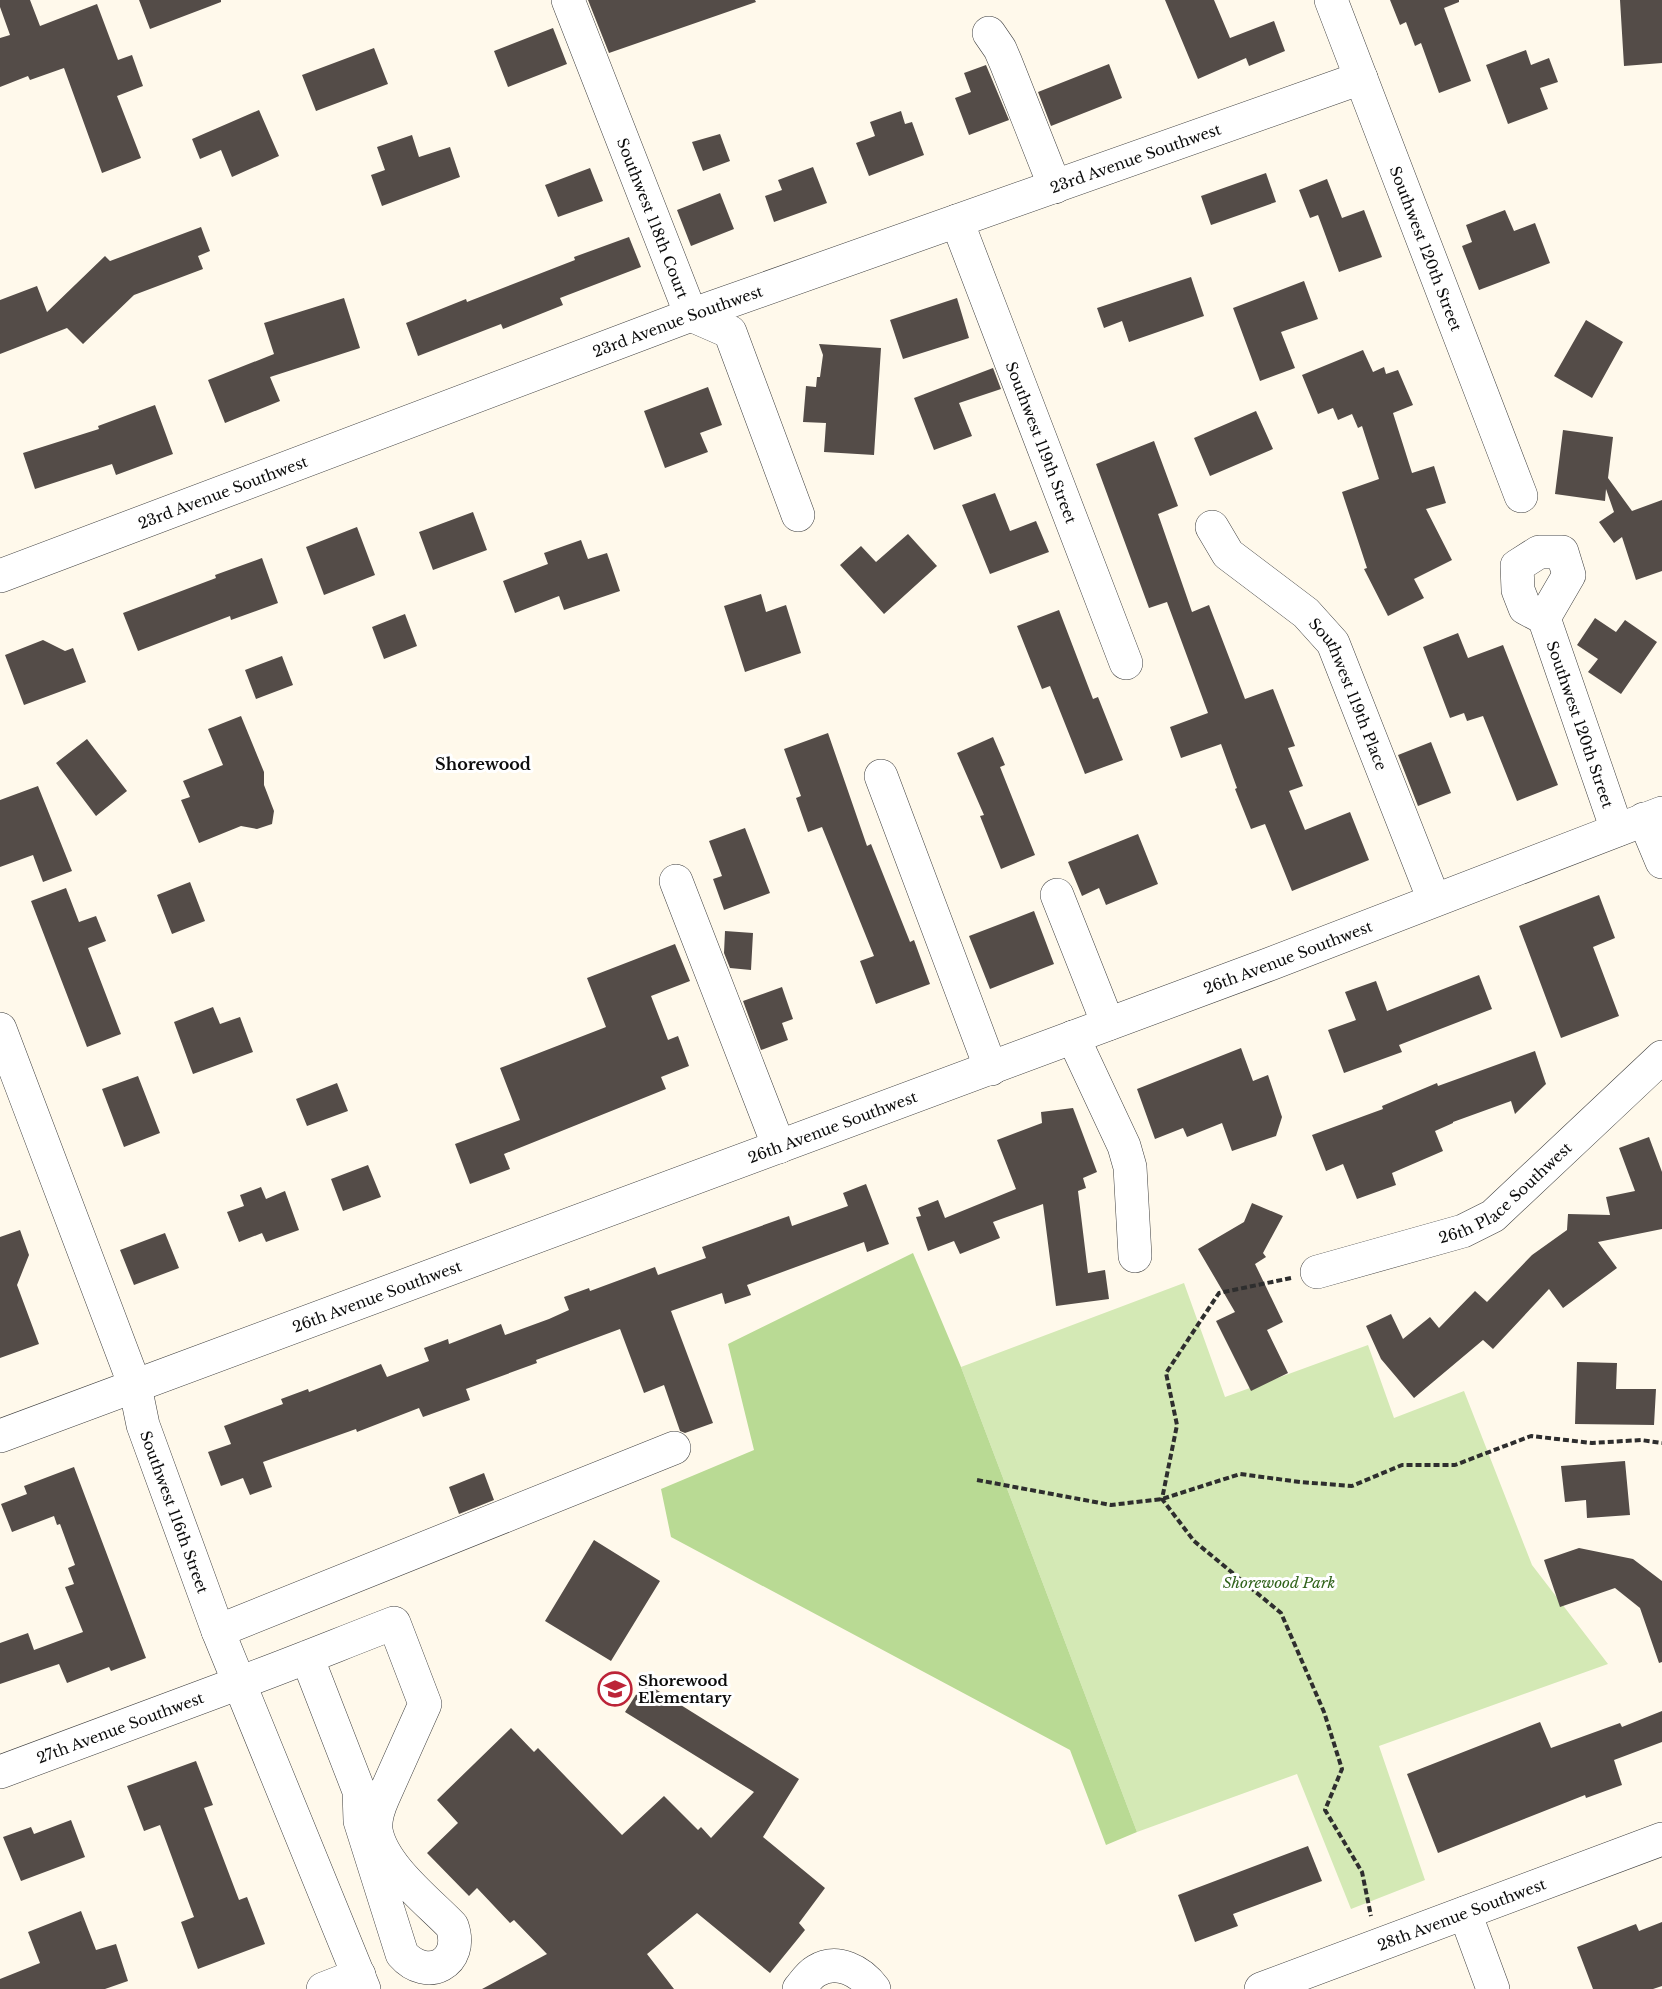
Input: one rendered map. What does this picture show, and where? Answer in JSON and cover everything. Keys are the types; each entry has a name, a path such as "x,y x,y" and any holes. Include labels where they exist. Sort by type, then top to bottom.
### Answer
{"street":[{"name":"Southwest 118th Court","path":"568,0 691,315 730,332 798,515"},
{"name":"Southwest 120th Street","path":"1331,0 1521,496"},
{"path":"989,33 1006,63 1055,187"},
{"name":"23rd Avenue Southwest","path":"0,576 691,315 1360,78"},
{"name":"Southwest 119th Street","path":"957,221 1126,663"},
{"name":"Southwest 119th Place","path":"1212,527 1228,554 1306,613 1333,642 1434,900"},
{"name":"Southwest 120th Street","path":"1544,618 1662,862"},
{"path":"881,776 991,1069"},
{"name":"26th Avenue Southwest","path":"0,1436 991,1069 1641,821"},
{"path":"676,881 779,1147"},
{"path":"1057,895 1108,1024"},
{"name":"Southwest 116th Street","path":"0,1029 10,1086 135,1386 143,1425 218,1631 362,1982"},
{"path":"1073,1037 1124,1146 1130,1167 1135,1256"},
{"name":"26th Place Southwest","path":"1317,1272 1463,1231 1493,1216 1662,1057"},
{"path":"218,1631 674,1448"},
{"name":"27th Avenue Southwest","path":"0,1772 394,1623 425,1704 371,1795"},
{"path":"307,1657 378,1810 376,1829 384,1851 395,1867 452,1926 455,1945 452,1954 437,1967 427,1969 417,1967 402,1954 360,1821 371,1795"},
{"name":"28th Avenue Southwest","path":"1261,1989 1662,1839"},
{"path":"1465,1914 1493,1989"},
{"path":"799,1989 815,1972 827,1966 841,1966 855,1970 866,1978 874,1989"},
{"path":"323,1989 362,1982"}],"path":[{"path":"1317,1272 1219,1293 1166,1373 1177,1425 1162,1499 1194,1541 1281,1613 1324,1712 1341,1769 1325,1810 1362,1872 1375,1947"},
{"path":"977,1480 1111,1505 1162,1499 1240,1474 1352,1486 1402,1465 1455,1465 1531,1436 1592,1443 1641,1440 1662,1443"}],"green space":[{"path":"913,1253 961,1367 1137,1832 1106,1845 1070,1750 671,1537 661,1489 754,1450 728,1344"},
{"name":"Shorewood Park","path":"1184,1283 1225,1397 1368,1345 1394,1418 1464,1391 1532,1565 1608,1664 1379,1746 1425,1880 1351,1909 1297,1774 1137,1832 961,1367"}],"building":[{"path":"0,0 30,0 40,26 97,4 118,60 132,55 143,86 117,96 141,158 102,173 64,68 30,80 28,76 0,87 0,38 10,35 0,7"},
{"path":"139,0 221,0 221,2 150,29"},
{"path":"588,0 755,0 756,2 609,53"},
{"path":"1165,0 1214,0 1230,38 1274,21 1285,51 1249,66 1246,58 1198,79"},
{"path":"1390,0 1459,0 1444,8 1471,81 1439,93 1421,43 1415,46 1406,22 1400,25"},
{"path":"1620,0 1662,0 1662,63 1624,66"},
{"path":"553,28 567,64 508,87 494,51"},
{"path":"374,48 388,84 316,111 302,75"},
{"path":"1526,50 1531,65 1549,58 1558,82 1540,88 1548,109 1508,124 1486,65"},
{"path":"1109,64 1122,98 1051,126 1038,92"},
{"path":"986,65 1009,120 969,135 955,98 971,92 964,73"},
{"path":"259,110 279,156 232,177 221,150 200,159 192,139"},
{"path":"901,111 905,124 912,122 924,155 869,176 856,143 875,136 870,122"},
{"path":"720,134 730,161 703,171 692,142"},
{"path":"412,135 419,157 450,147 460,177 382,206 371,175 385,170 377,147"},
{"path":"813,167 827,203 774,222 765,196 782,190 778,180"},
{"path":"590,168 603,201 558,217 545,185"},
{"path":"1266,173 1276,202 1211,225 1201,196"},
{"path":"1327,179 1342,218 1364,210 1382,257 1339,272 1318,215 1310,218 1299,190"},
{"path":"720,193 734,229 691,246 677,210"},
{"path":"1505,210 1514,231 1535,223 1550,263 1479,290 1462,246 1472,242 1466,225"},
{"path":"201,227 210,251 198,256 203,269 134,295 83,344 67,328 0,354 0,300 37,286 47,312 105,256 110,261"},
{"path":"629,237 641,267 560,298 563,305 503,329 501,324 418,356 406,323 466,299 467,302 575,260 574,257"},
{"path":"1191,277 1204,316 1129,342 1122,321 1104,328 1097,308"},
{"path":"1304,281 1318,319 1281,332 1295,368 1260,381 1233,308"},
{"path":"344,298 360,348 270,377 280,401 225,423 208,380 274,354 264,323"},
{"path":"957,298 969,338 903,359 890,320"},
{"path":"1586,320 1623,342 1592,398 1554,376"},
{"path":"819,344 881,348 874,455 824,452 826,423 803,422 806,386 816,387 817,377 820,377 823,355"},
{"path":"1363,350 1373,372 1384,367 1386,374 1398,370 1413,405 1393,413 1412,473 1434,466 1446,503 1426,509 1452,560 1414,579 1424,598 1388,616 1364,569 1367,568 1342,492 1379,479 1362,426 1358,428 1352,414 1338,420 1333,408 1318,414 1302,375"},
{"path":"993,368 1001,389 959,403 972,436 934,450 914,398"},
{"path":"708,387 722,425 700,433 708,452 665,468 644,411"},
{"path":"155,405 173,454 116,475 112,464 35,489 23,453 99,429 98,426"},
{"path":"1256,411 1273,449 1210,476 1194,438"},
{"path":"1563,430 1613,437 1608,478 1632,511 1662,500 1662,571 1636,580 1622,537 1614,543 1599,522 1614,512 1606,489 1605,501 1555,494"},
{"path":"1154,441 1178,506 1158,514 1192,612 1209,605 1245,699 1273,689 1295,746 1288,748 1303,786 1289,791 1305,830 1350,812 1369,860 1292,891 1265,824 1251,829 1221,744 1181,758 1170,727 1208,713 1167,602 1149,608 1096,464"},
{"path":"995,493 1010,531 1036,521 1049,552 990,574 962,505"},
{"path":"473,512 487,550 433,570 419,532"},
{"path":"357,527 375,575 324,595 306,547"},
{"path":"908,534 937,566 884,614 840,565 861,546 876,562"},
{"path":"581,540 588,559 607,553 620,591 564,610 559,596 515,613 503,581 548,564 544,553"},
{"path":"262,558 278,603 231,620 230,616 138,651 123,613"},
{"path":"761,594 766,612 786,605 801,653 745,672 724,606"},
{"path":"1059,610 1093,699 1098,697 1123,760 1085,774 1050,686 1042,689 1017,626"},
{"path":"405,614 417,646 384,659 372,627"},
{"path":"1595,618 1616,632 1625,620 1657,642 1621,694 1588,672 1598,659 1577,645"},
{"path":"1458,633 1468,658 1503,645 1558,785 1517,801 1483,716 1467,721 1464,713 1450,718 1423,647"},
{"path":"43,640 65,651 73,648 86,682 24,705 5,655"},
{"path":"282,656 293,685 256,699 245,670"},
{"path":"241,716 264,772 264,785 274,811 272,824 257,829 241,826 199,843 181,800 190,797 183,781 223,765 208,729"},
{"path":"828,733 867,846 871,844 910,942 914,940 930,984 876,1004 860,961 874,956 822,827 808,832 796,798 801,796 784,749"},
{"path":"993,737 1005,765 1000,767 1035,855 1001,869 980,816 984,815 957,753"},
{"path":"87,739 127,791 96,816 56,763"},
{"path":"1431,742 1451,793 1418,806 1398,755"},
{"path":"38,786 72,871 43,882 33,855 0,867 0,800"},
{"path":"745,828 770,893 724,910 713,879 722,876 709,841"},
{"path":"1138,834 1158,884 1106,905 1099,888 1082,896 1068,862"},
{"path":"190,882 205,921 172,934 157,895"},
{"path":"66,888 79,922 96,916 106,941 88,948 121,1034 87,1047 31,901"},
{"path":"1599,895 1615,938 1593,947 1619,1016 1561,1038 1519,926"},
{"path":"1034,911 1054,964 990,989 969,936"},
{"path":"725,931 753,933 751,970 730,968 724,953"},
{"path":"675,944 690,981 651,996 668,1040 678,1036 689,1066 661,1077 666,1089 504,1154 510,1169 470,1184 455,1144 520,1120 500,1068 606,1027 587,978"},
{"path":"1479,975 1492,1009 1399,1045 1402,1052 1344,1073 1328,1030 1356,1020 1345,992 1376,981 1387,1011"},
{"path":"782,987 793,1019 782,1023 788,1040 761,1050 743,1001"},
{"path":"213,1007 220,1024 240,1017 253,1052 193,1074 174,1022"},
{"path":"1241,1048 1253,1081 1268,1075 1282,1117 1276,1136 1232,1151 1222,1123 1187,1137 1183,1128 1155,1139 1137,1089"},
{"path":"1535,1051 1546,1084 1515,1114 1511,1101 1435,1131 1443,1151 1392,1173 1396,1185 1357,1199 1343,1164 1326,1171 1312,1135 1383,1109 1382,1106 1437,1083 1438,1086"},
{"path":"138,1076 160,1133 124,1147 102,1089"},
{"path":"337,1083 348,1111 307,1126 296,1099"},
{"path":"1073,1108 1097,1172 1083,1178 1086,1188 1078,1191 1088,1273 1105,1270 1109,1299 1056,1306 1043,1204 993,1222 1000,1238 960,1254 954,1241 928,1251 916,1217 921,1216 918,1208 938,1200 945,1218 1016,1189 997,1140 1042,1123 1041,1112"},
{"path":"1649,1137 1662,1172 1662,1229 1598,1242 1617,1268 1563,1308 1549,1289 1493,1349 1483,1340 1414,1398 1381,1359 1366,1326 1391,1314 1403,1339 1430,1317 1439,1328 1475,1291 1487,1302 1532,1255 1567,1230 1568,1214 1610,1215 1606,1197 1635,1191 1619,1148"},
{"path":"368,1165 381,1197 343,1211 331,1179"},
{"path":"866,1184 889,1244 867,1252 864,1242 747,1285 751,1295 725,1304 722,1293 671,1311 713,1423 685,1433 680,1431 664,1385 644,1393 620,1329 466,1389 470,1400 423,1417 419,1408 357,1432 356,1429 263,1462 272,1487 250,1495 243,1478 221,1486 208,1452 231,1444 224,1426 283,1404 281,1399 308,1389 309,1392 381,1364 387,1377 429,1361 424,1348 448,1339 449,1344 501,1324 505,1335 549,1319 569,1310 564,1297 589,1288 590,1291 655,1267 658,1275 706,1258 702,1247 789,1216 792,1226 848,1206 843,1193"},
{"path":"261,1187 266,1199 285,1191 299,1230 266,1242 262,1233 239,1242 227,1212 244,1206 240,1195"},
{"path":"1252,1203 1283,1216 1263,1253 1266,1257 1255,1264 1283,1322 1267,1330 1288,1373 1251,1391 1216,1321 1235,1312 1198,1249 1244,1222"},
{"path":"20,1230 29,1255 17,1285 39,1344 0,1358 0,1237"},
{"path":"165,1233 179,1268 134,1285 120,1250"},
{"path":"1577,1362 1617,1363 1616,1389 1656,1389 1654,1425 1575,1424"},
{"path":"1625,1461 1630,1515 1587,1518 1586,1500 1565,1502 1561,1466"},
{"path":"74,1467 146,1658 111,1671 109,1667 67,1683 59,1664 0,1684 0,1643 28,1633 34,1650 83,1632 65,1587 74,1584 68,1568 75,1565 60,1524 57,1525 54,1516 12,1532 1,1504 27,1494 24,1486"},
{"path":"484,1473 494,1500 459,1514 449,1487"},
{"path":"594,1540 660,1581 611,1661 545,1621"},
{"path":"1579,1548 1633,1559 1662,1581 1662,1662 1659,1663 1640,1608 1615,1588 1560,1607 1544,1560"},
{"path":"644,1682 799,1779 763,1837 825,1888 799,1923 805,1930 770,1973 697,1913 647,1954 674,1989 482,1989 547,1954 514,1920 510,1923 477,1888 469,1896 427,1853 458,1823 437,1800 511,1728 534,1752 538,1748 622,1835 664,1796 698,1830 701,1827 711,1838 754,1792 625,1712"},
{"path":"1662,1711 1662,1742 1614,1760 1622,1785 1586,1798 1585,1795 1438,1853 1407,1774 1540,1722 1551,1748 1620,1723 1622,1727"},
{"path":"196,1761 213,1805 204,1808 239,1900 247,1897 265,1944 198,1969 181,1922 194,1917 160,1825 144,1831 127,1786"},
{"path":"71,1820 85,1857 21,1881 3,1837 31,1827 34,1834"},
{"path":"1308,1846 1322,1881 1233,1914 1238,1926 1195,1942 1178,1895"},
{"path":"81,1911 96,1950 116,1944 128,1981 105,1989 0,1989 0,1979 40,1963 28,1932"},
{"path":"1662,1922 1662,1986 1653,1989 1593,1989 1577,1947 1636,1924 1639,1931"}],"place":[{"name":"Shorewood Elementary","path":"615,1689"}],"district":[{"name":"Shorewood","path":"483,764"}]}
